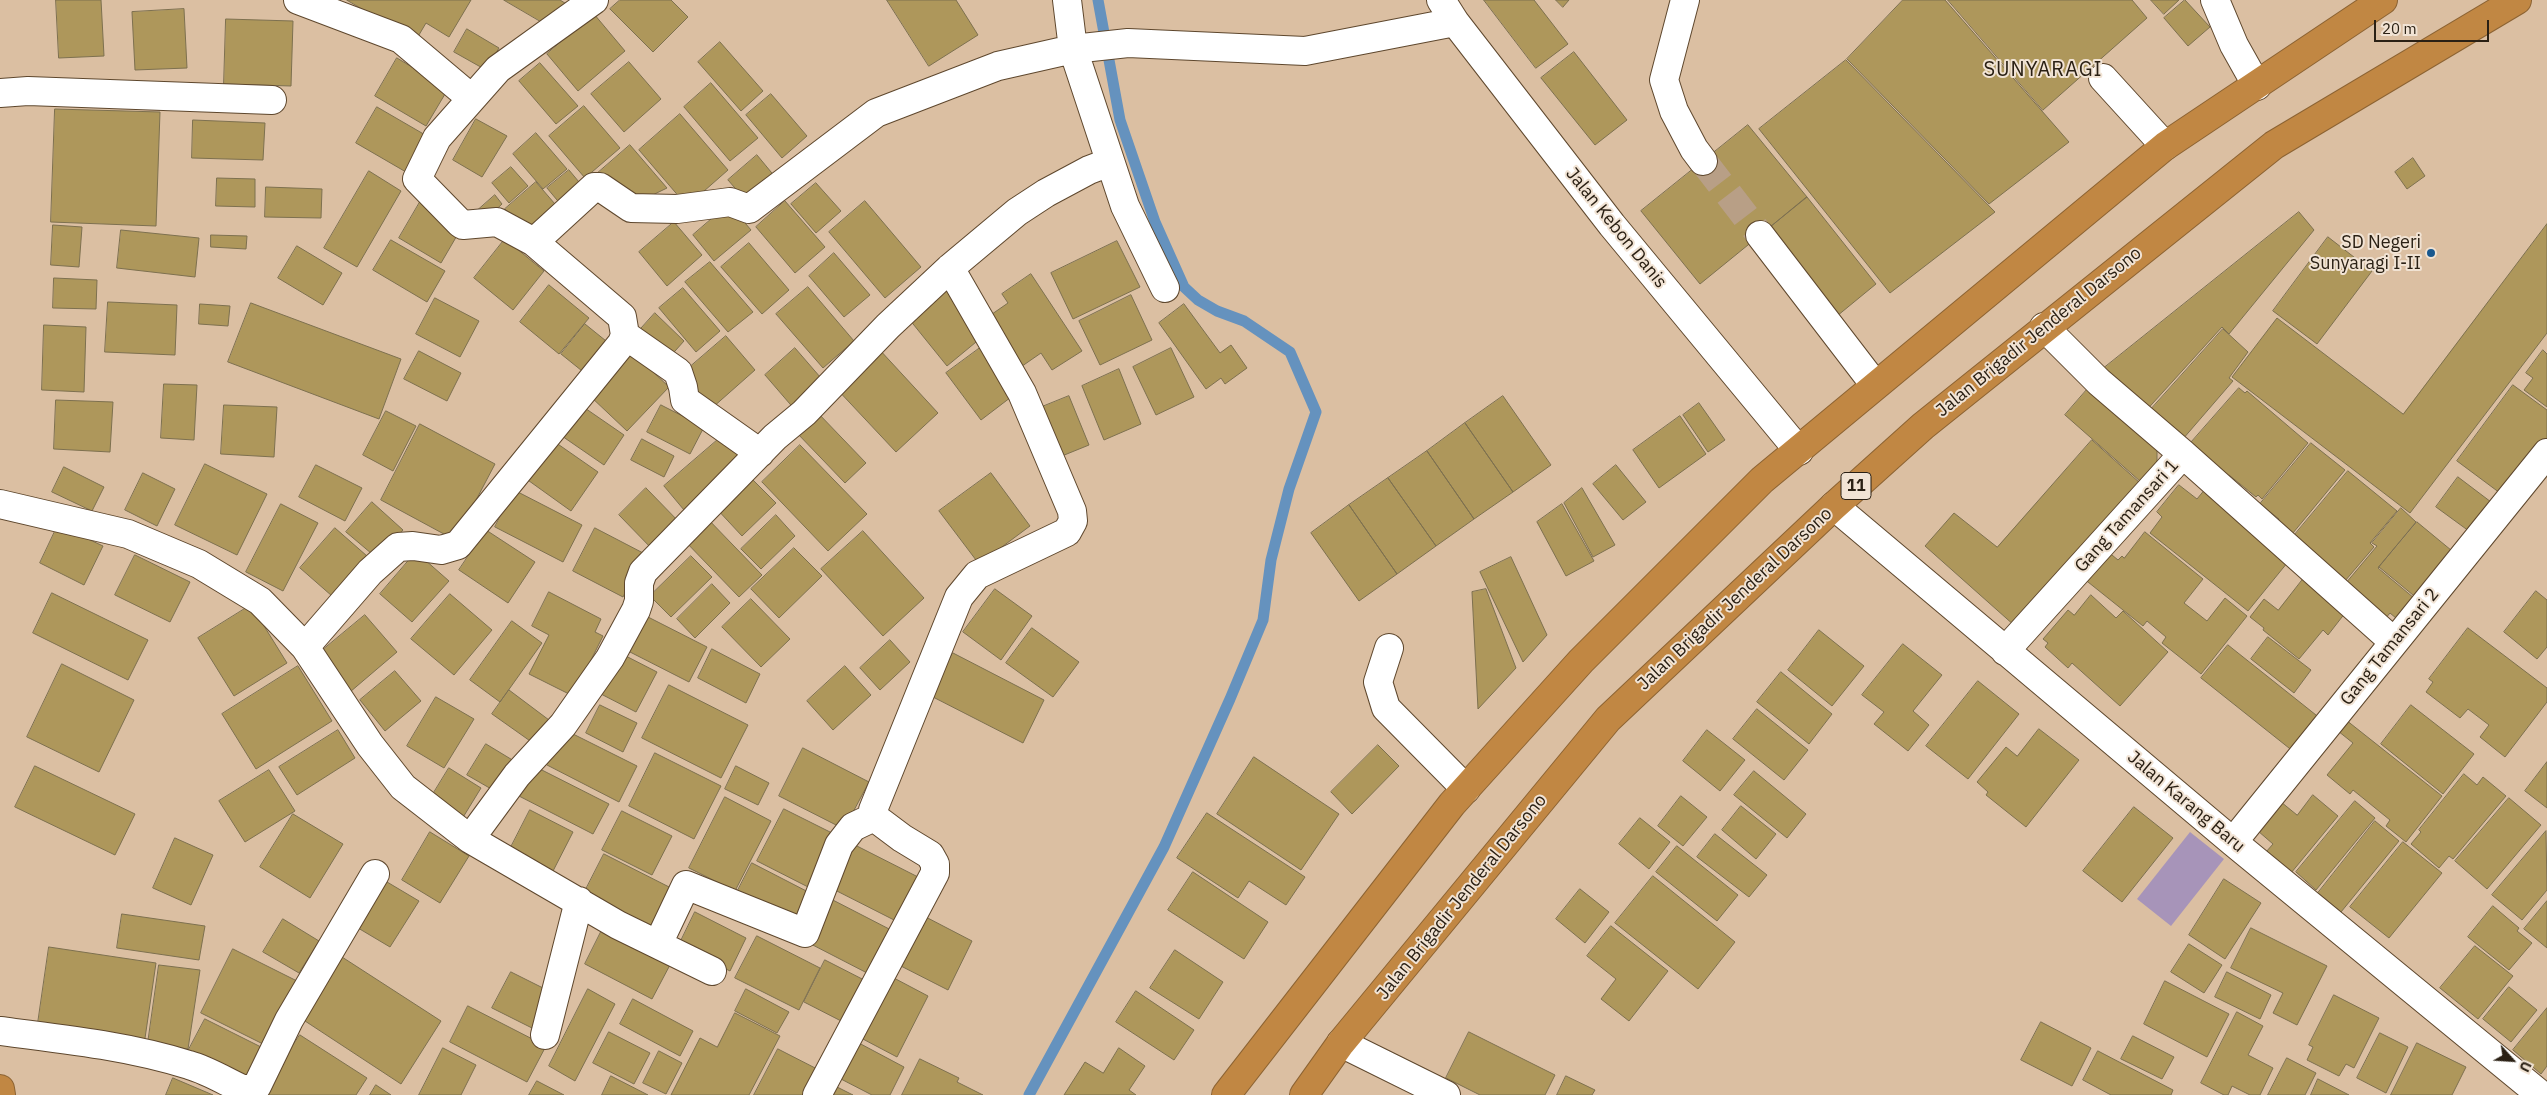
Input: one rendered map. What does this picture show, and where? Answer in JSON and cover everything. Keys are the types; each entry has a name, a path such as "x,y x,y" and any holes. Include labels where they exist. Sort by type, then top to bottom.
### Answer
{"highway":[{"path":"1226,1095 1466,789 1580,661 1762,480 2165,146 2383,0"},
{"name":"Jalan Brigadir Jenderal Darsono","path":"1304,1095 1341,1043 1608,719 1834,506 1923,426 2044,327 2274,145 2517,0"},
{"path":"0,1089 1,1095"}],"street":[{"path":"298,0 401,39 471,98"},
{"path":"305,647 370,572 398,547 413,546 441,550 458,545 622,343 625,336 622,318 534,242 497,222 460,224 417,179 438,138 498,69 594,0"},
{"path":"1068,0 1110,162 1125,206 1165,288"},
{"path":"1685,0 1664,80 1674,111 1694,149 1703,161"},
{"path":"2215,0 2234,46 2257,86"},
{"path":"534,242 594,187 600,187 631,208 677,209 730,202 748,210 876,113 998,66 1079,47 1128,43 1306,51 1448,11"},
{"name":"Jalan Kebon Danis","path":"1448,11 1612,225 1799,451"},
{"path":"2103,78 2165,146"},
{"path":"0,93 28,92 272,100"},
{"path":"470,839 517,775 563,725 610,658 636,610 643,572 775,437 804,413 888,326 950,268 1017,212 1046,193 1089,170 1110,162"},
{"path":"1760,235 1875,385"},
{"path":"874,818 876,801 963,591 977,575 1067,532 1073,521 1072,511 1022,393 950,268"},
{"name":"Gang Tamansari 1","path":"2005,651 2183,454 2099,382 2044,327"},
{"path":"625,336 678,372 684,386 685,400 760,454"},
{"name":"Gang Tamansari 2","path":"2233,842 2547,453"},
{"path":"2183,454 2394,642"},
{"path":"0,504 128,534 199,564 260,600 305,647 370,745 403,787 470,839 612,922 712,971"},
{"name":"Jalan Karang Baru","path":"1834,506 2233,842 2541,1095"},
{"path":"1388,648 1378,682 1386,708 1466,789"},
{"path":"658,944 686,885 806,933 839,845 853,827 874,818"},
{"path":"817,1095 935,873 935,864 930,855 874,818"},
{"path":"0,1031 114,1046 191,1065 242,1089 257,1086 290,1020 375,874"},
{"path":"545,1035 579,901"},
{"path":"1341,1043 1446,1095"}],"shaded area":[{"path":"2190,832 2224,859 2171,926 2137,899"}],"building":[{"path":"56,0 101,0 104,56 59,58"},
{"path":"347,0 471,0 449,37 426,23 416,40"},
{"path":"504,0 560,0 568,5 554,29"},
{"path":"620,0 671,0 688,17 653,52 610,9"},
{"path":"887,0 956,0 978,35 929,66"},
{"path":"1484,0 1534,0 1568,44 1536,68"},
{"path":"1556,0 1569,0 1563,7"},
{"path":"1903,0 1945,0 2069,142 1989,204 1847,59"},
{"path":"1948,0 2132,0 2147,18 2043,110"},
{"path":"2151,0 2179,0 2164,14"},
{"path":"2185,0 2210,27 2188,46 2164,18"},
{"path":"184,9 187,68 135,70 132,12"},
{"path":"594,14 625,51 578,91 547,54"},
{"path":"226,19 293,21 291,86 224,84"},
{"path":"467,29 499,48 486,70 454,52"},
{"path":"720,42 763,91 741,111 698,62"},
{"path":"1574,52 1627,120 1595,145 1541,78"},
{"path":"397,58 448,89 426,126 375,96"},
{"path":"1846,60 1995,212 1890,293 1759,129"},
{"path":"629,62 661,99 624,132 591,94"},
{"path":"540,63 578,106 556,124 519,81"},
{"path":"711,83 758,138 730,161 684,107"},
{"path":"771,94 807,136 782,158 746,115"},
{"path":"584,106 620,148 585,178 549,136"},
{"path":"377,107 427,136 406,172 356,143"},
{"path":"55,109 160,112 156,226 51,222"},
{"path":"680,114 728,170 687,206 639,150"},
{"path":"476,119 507,136 482,177 453,160"},
{"path":"193,120 265,123 263,160 192,158"},
{"path":"1748,125 1807,197 1700,284 1641,211"},
{"path":"536,133 567,169 543,189 513,154"},
{"path":"630,145 667,188 634,204 592,178"},
{"path":"757,155 776,178 748,203 728,180"},
{"path":"2413,158 2425,176 2407,189 2395,172"},
{"path":"511,167 528,186 509,203 492,183"},
{"path":"569,170 584,188 562,206 547,188"},
{"path":"369,171 401,191 357,267 324,248"},
{"path":"217,178 255,179 255,207 216,206"},
{"path":"536,182 561,211 530,238 505,209"},
{"path":"816,183 841,211 816,233 791,204"},
{"path":"266,187 322,189 321,218 265,217"},
{"path":"495,195 502,204 486,219 478,210"},
{"path":"1807,197 1876,284 1837,316 1767,230"},
{"path":"785,201 825,247 795,273 756,227"},
{"path":"865,201 921,267 885,298 829,232"},
{"path":"420,202 462,227 441,263 399,238"},
{"path":"729,204 751,230 714,261 693,235"},
{"path":"2299,212 2314,230 2229,334 2222,327 2143,414 2099,372"},
{"path":"674,222 702,255 667,286 639,252"},
{"path":"2547,224 2547,333 2410,513 2232,377 2277,318 2403,414"},
{"path":"53,225 82,227 79,267 51,265"},
{"path":"121,230 199,238 195,277 117,268"},
{"path":"211,235 247,236 246,249 211,247"},
{"path":"2328,237 2372,271 2317,344 2273,311"},
{"path":"505,239 544,271 513,310 474,278"},
{"path":"391,240 445,271 427,302 373,270"},
{"path":"1117,241 1140,287 1073,319 1051,273"},
{"path":"749,243 789,290 762,314 721,267"},
{"path":"297,246 342,273 323,305 278,278"},
{"path":"834,253 870,295 844,317 809,276"},
{"path":"710,262 753,312 728,332 685,282"},
{"path":"1031,274 1082,351 1052,370 1041,353 1015,371 982,321 1008,303 1002,294"},
{"path":"54,278 97,280 96,309 53,308"},
{"path":"946,282 987,333 947,366 905,314"},
{"path":"549,285 589,318 559,354 520,322"},
{"path":"808,287 854,341 823,368 776,314"},
{"path":"683,288 720,331 696,352 659,308"},
{"path":"1131,295 1152,340 1100,365 1079,321"},
{"path":"435,298 479,321 460,357 416,334"},
{"path":"108,302 177,305 175,355 105,352"},
{"path":"251,303 401,359 379,419 228,362"},
{"path":"200,304 230,306 228,326 199,324"},
{"path":"1184,304 1220,353 1231,345 1247,368 1225,384 1221,378 1206,389 1159,323"},
{"path":"655,313 684,341 667,360 638,332"},
{"path":"585,324 616,349 592,379 561,354"},
{"path":"44,325 86,327 84,392 42,390"},
{"path":"2223,329 2248,352 2229,378 2233,381 2176,447 2145,416"},
{"path":"726,336 755,370 712,408 683,373"},
{"path":"984,345 1019,391 981,420 946,373"},
{"path":"795,348 827,385 796,411 765,375"},
{"path":"878,348 938,413 896,452 835,387"},
{"path":"1171,348 1194,397 1156,415 1133,367"},
{"path":"2543,350 2547,354 2547,407 2524,390 2533,378 2526,373"},
{"path":"419,351 461,373 447,401 404,379"},
{"path":"632,352 669,387 627,431 590,396"},
{"path":"1119,369 1141,424 1104,440 1082,386"},
{"path":"164,384 197,385 194,440 161,438"},
{"path":"2091,385 2157,444 2157,464 2141,482 2065,415"},
{"path":"2513,385 2547,410 2547,438 2504,496 2457,461"},
{"path":"2239,388 2245,393 2247,391 2308,443 2262,499 2258,495 2256,497 2229,475 2224,480 2188,446"},
{"path":"1069,396 1089,445 1052,460 1032,411"},
{"path":"1503,396 1551,465 1513,492 1465,423"},
{"path":"56,400 113,402 110,452 54,449"},
{"path":"1699,403 1725,440 1708,452 1683,415"},
{"path":"579,404 624,435 604,465 559,434"},
{"path":"224,405 277,407 274,457 221,454"},
{"path":"661,405 704,427 690,454 647,432"},
{"path":"386,411 416,426 393,471 363,455"},
{"path":"817,412 866,463 845,483 796,432"},
{"path":"1680,416 1706,454 1659,488 1633,450"},
{"path":"1465,423 1513,492 1474,519 1427,451"},
{"path":"420,424 495,464 455,540 381,500"},
{"path":"728,431 748,455 684,510 664,486"},
{"path":"642,439 674,456 664,477 631,460"},
{"path":"552,440 598,472 571,511 525,478"},
{"path":"2092,440 2140,483 2015,626 1925,546 1954,513 1997,547"},
{"path":"2311,443 2345,470 2288,539 2273,527 2279,519 2260,504"},
{"path":"800,445 867,514 828,551 762,482"},
{"path":"1427,451 1474,519 1436,546 1388,478"},
{"path":"205,464 267,494 237,555 175,525"},
{"path":"316,465 362,488 345,521 299,497"},
{"path":"1616,465 1646,502 1623,520 1593,484"},
{"path":"64,467 104,487 92,511 52,492"},
{"path":"2348,471 2397,511 2370,543 2374,547 2339,588 2287,544"},
{"path":"143,473 175,489 157,526 125,510"},
{"path":"991,473 1030,526 979,564 939,511"},
{"path":"748,475 776,503 742,536 715,507"},
{"path":"2458,477 2495,505 2473,534 2436,507"},
{"path":"1388,478 1436,546 1397,574 1349,505"},
{"path":"2179,485 2197,499 2206,488 2292,557 2248,611 2150,533 2162,517 2157,512"},
{"path":"646,488 682,525 655,552 619,515"},
{"path":"1582,488 1615,545 1593,557 1564,503"},
{"path":"514,490 582,525 563,562 495,527"},
{"path":"372,502 403,530 378,559 346,532"},
{"path":"281,504 318,523 283,591 246,572"},
{"path":"1562,504 1594,561 1566,576 1537,522"},
{"path":"1349,505 1397,574 1359,601 1311,533"},
{"path":"2401,508 2416,522 2378,568 2420,603 2403,624 2390,613 2381,624 2340,590 2377,546 2372,543"},
{"path":"704,515 762,575 739,597 682,538"},
{"path":"776,515 795,536 761,569 741,549"},
{"path":"2417,522 2457,555 2419,600 2379,567"},
{"path":"58,525 103,546 84,585 40,563"},
{"path":"335,528 375,563 340,603 300,568"},
{"path":"595,528 645,554 623,597 573,571"},
{"path":"486,530 535,562 508,603 459,570"},
{"path":"863,531 924,598 883,636 821,569"},
{"path":"2145,532 2203,579 2184,603 2207,621 2225,598 2247,616 2201,674 2162,643 2166,637 2147,621 2143,626 2083,578 2106,550 2118,560 2122,556 2124,558"},
{"path":"794,548 822,576 779,618 751,589"},
{"path":"416,552 449,581 412,622 380,594"},
{"path":"135,555 190,582 170,622 115,595"},
{"path":"691,556 712,577 671,617 650,596"},
{"path":"1511,557 1547,635 1523,662 1480,572"},
{"path":"2307,574 2349,608 2328,635 2323,630 2299,659 2250,617 2264,599 2278,610"},
{"path":"712,584 730,603 695,638 677,619"},
{"path":"995,589 1032,616 1001,660 963,632"},
{"path":"1486,589 1516,668 1478,709 1472,592"},
{"path":"2536,591 2547,600 2547,647 2537,659 2504,632"},
{"path":"549,592 601,619 595,632 603,636 573,696 529,674 549,635 532,626"},
{"path":"52,593 148,640 128,680 33,633"},
{"path":"450,594 492,630 454,675 411,639"},
{"path":"2091,595 2116,618 2123,611 2168,652 2120,706 2072,663 2068,668 2045,647 2048,643 2043,639 2068,610 2074,615"},
{"path":"751,599 790,639 761,667 722,627"},
{"path":"251,605 287,663 234,696 198,638"},
{"path":"365,615 397,652 350,692 318,654"},
{"path":"648,617 707,647 689,682 630,652"},
{"path":"512,621 542,643 500,702 470,680"},
{"path":"1032,628 1079,662 1053,697 1006,663"},
{"path":"2468,628 2547,688 2547,702 2505,757 2480,737 2489,725 2468,709 2460,718 2426,692 2433,682 2429,679"},
{"path":"1819,630 1864,666 1832,706 1788,670"},
{"path":"2268,637 2311,670 2294,693 2251,659"},
{"path":"890,640 910,662 880,690 860,668"},
{"path":"1903,644 1942,675 1913,711 1929,725 1908,751 1874,724 1884,712 1862,695"},
{"path":"2228,645 2321,719 2294,752 2201,678"},
{"path":"712,649 760,674 746,703 698,678"},
{"path":"620,653 657,672 636,712 599,693"},
{"path":"953,653 1044,700 1023,743 931,696"},
{"path":"62,664 134,700 99,772 27,737"},
{"path":"298,666 332,721 256,769 222,714"},
{"path":"845,666 871,695 833,730 807,701"},
{"path":"395,671 421,701 385,731 360,700"},
{"path":"1781,672 1832,714 1809,744 1757,702"},
{"path":"1978,681 2019,714 1968,779 1926,746"},
{"path":"669,685 748,725 721,778 642,738"},
{"path":"509,690 549,720 533,743 492,714"},
{"path":"436,697 474,719 444,768 407,746"},
{"path":"600,705 637,723 623,752 586,733"},
{"path":"2411,705 2474,754 2443,794 2381,744"},
{"path":"1757,709 1808,750 1784,780 1733,739"},
{"path":"2346,720 2442,796 2406,842 2386,826 2390,820 2353,790 2350,794 2327,775 2353,743 2338,731"},
{"path":"2039,729 2079,760 2026,827 1986,795 1988,792 1977,782 2006,747 2017,756"},
{"path":"338,730 355,758 297,795 279,767"},
{"path":"565,730 637,766 619,802 547,765"},
{"path":"1707,730 1745,760 1720,791 1683,761"},
{"path":"486,744 519,764 500,794 467,775"},
{"path":"1378,745 1399,766 1352,814 1331,792"},
{"path":"803,748 869,782 844,829 779,796"},
{"path":"655,753 721,786 694,839 629,806"},
{"path":"1254,757 1339,814 1301,870 1217,814"},
{"path":"2547,762 2547,808 2525,791"},
{"path":"532,765 609,804 593,834 517,795"},
{"path":"35,766 135,814 115,855 15,807"},
{"path":"736,766 769,783 758,805 725,789"},
{"path":"449,768 481,788 462,819 430,799"},
{"path":"269,770 295,811 245,842 219,801"},
{"path":"1754,771 1806,814 1787,838 1734,795"},
{"path":"2464,774 2477,785 2483,777 2506,796 2453,859 2449,856 2439,868 2411,844 2421,832 2419,830"},
{"path":"2313,795 2338,816 2291,873 2266,852 2273,844 2258,831 2281,802 2297,815"},
{"path":"1681,796 1707,817 1683,846 1658,826"},
{"path":"725,797 771,821 735,891 689,868"},
{"path":"2509,798 2541,825 2487,889 2455,861"},
{"path":"2355,801 2375,818 2316,890 2296,872"},
{"path":"1741,806 1776,834 1756,859 1722,830"},
{"path":"2134,807 2173,838 2122,902 2083,871"},
{"path":"784,809 838,836 812,889 757,861"},
{"path":"530,810 573,832 552,873 509,851"},
{"path":"622,811 672,836 652,875 602,850"},
{"path":"1207,813 1305,877 1286,905 1249,881 1238,898 1177,858"},
{"path":"293,814 343,844 310,898 260,867"},
{"path":"1640,818 1670,842 1649,869 1619,844"},
{"path":"2375,821 2399,841 2341,912 2318,893"},
{"path":"2546,831 2547,890 2522,920 2492,895"},
{"path":"430,832 469,856 440,903 402,880"},
{"path":"1715,834 1767,875 1749,897 1697,857"},
{"path":"175,838 213,855 191,905 153,888"},
{"path":"2403,842 2442,873 2389,938 2350,907"},
{"path":"851,843 920,878 898,922 829,887"},
{"path":"1677,846 1738,895 1717,921 1656,872"},
{"path":"604,854 677,891 655,936 581,899"},
{"path":"752,863 816,896 799,929 735,896"},
{"path":"1193,872 1268,922 1244,959 1168,910"},
{"path":"1653,876 1735,942 1698,989 1615,923"},
{"path":"382,879 419,901 390,947 353,925"},
{"path":"2224,879 2261,903 2225,959 2189,935"},
{"path":"1580,889 1609,912 1585,943 1556,919"},
{"path":"827,897 893,931 871,975 805,941"},
{"path":"2547,901 2547,948 2524,929"},
{"path":"2493,906 2519,928 2517,931 2532,943 2509,970 2468,937"},
{"path":"695,912 746,938 730,971 679,945"},
{"path":"122,914 205,926 199,960 117,948"},
{"path":"920,914 972,941 948,990 895,963"},
{"path":"283,919 319,941 299,973 263,952"},
{"path":"1611,926 1668,971 1629,1021 1601,999 1616,979 1587,956"},
{"path":"603,928 671,963 652,999 585,964"},
{"path":"2251,928 2327,966 2297,1025 2273,1013 2283,993 2231,968"},
{"path":"757,936 820,968 799,1010 735,978"},
{"path":"2189,944 2222,965 2204,993 2171,972"},
{"path":"2475,946 2513,976 2478,1019 2440,988"},
{"path":"49,947 156,963 144,1045 37,1030"},
{"path":"233,949 301,983 269,1047 201,1013"},
{"path":"1175,950 1223,982 1199,1019 1150,988"},
{"path":"342,957 441,1021 401,1084 302,1019"},
{"path":"825,960 868,982 847,1024 804,1002"},
{"path":"159,965 200,970 188,1049 148,1043"},
{"path":"511,972 551,992 532,1028 492,1008"},
{"path":"2227,972 2271,995 2260,1019 2215,997"},
{"path":"892,977 928,996 897,1057 861,1038"},
{"path":"2165,981 2229,1014 2207,1057 2144,1024"},
{"path":"2509,987 2537,1010 2511,1042 2483,1019"},
{"path":"588,989 615,1004 575,1081 549,1066"},
{"path":"746,989 789,1012 777,1033 735,1011"},
{"path":"1136,991 1194,1030 1174,1060 1116,1022"},
{"path":"2334,995 2379,1018 2354,1068 2346,1064 2339,1076 2307,1060 2313,1047 2309,1045"},
{"path":"633,999 693,1031 680,1056 620,1024"},
{"path":"468,1006 546,1046 527,1082 450,1042"},
{"path":"2547,1008 2547,1066 2541,1074 2513,1050"},
{"path":"2237,1012 2263,1026 2248,1055 2273,1068 2260,1095 2250,1095 2232,1086 2228,1095 2224,1095 2201,1083"},
{"path":"735,1013 780,1036 749,1095 671,1095 700,1038 717,1047"},
{"path":"205,1019 267,1050 249,1086 186,1055"},
{"path":"2041,1022 2091,1048 2072,1086 2021,1060"},
{"path":"609,1032 650,1053 634,1084 593,1063"},
{"path":"1469,1032 1555,1075 1545,1095 1480,1095 1446,1078"},
{"path":"2380,1033 2408,1047 2386,1093 2357,1078"},
{"path":"300,1035 367,1078 356,1095 260,1095"},
{"path":"2133,1036 2174,1057 2162,1079 2121,1059"},
{"path":"857,1042 904,1067 890,1095 872,1095 839,1078"},
{"path":"2417,1043 2466,1067 2452,1095 2391,1095"},
{"path":"443,1048 476,1065 461,1095 419,1095"},
{"path":"1119,1048 1145,1066 1129,1090 1136,1095 1064,1095 1085,1062 1103,1073"},
{"path":"778,1049 821,1071 809,1095 754,1095"},
{"path":"659,1051 682,1063 666,1094 643,1083"},
{"path":"2098,1051 2173,1090 2171,1095 2111,1095 2083,1080"},
{"path":"2287,1058 2316,1073 2305,1095 2268,1095"},
{"path":"920,1059 959,1078 957,1082 983,1095 902,1095"},
{"path":"611,1076 648,1095 602,1095"},
{"path":"1566,1076 1595,1090 1592,1095 1557,1095"},
{"path":"173,1078 213,1095 166,1095"},
{"path":"2318,1079 2349,1095 2311,1095"},
{"path":"537,1081 564,1095 529,1095"},
{"path":"376,1085 391,1095 370,1095"},
{"path":"833,1085 853,1095 827,1095"}],"waterway":[{"path":"1029,1095 1164,847 1230,699 1263,620 1271,560 1289,489 1316,412 1290,352 1244,321 1217,311 1198,300 1184,287 1155,222 1120,120 1098,0"}],"tunnel":[{"path":"1703,161 1760,235"}],"place":[{"name":"SD Negeri Sunyaragi I-II","path":"2431,253"}],"district":[{"name":"SUNYARAGI","path":"2043,70"}]}
